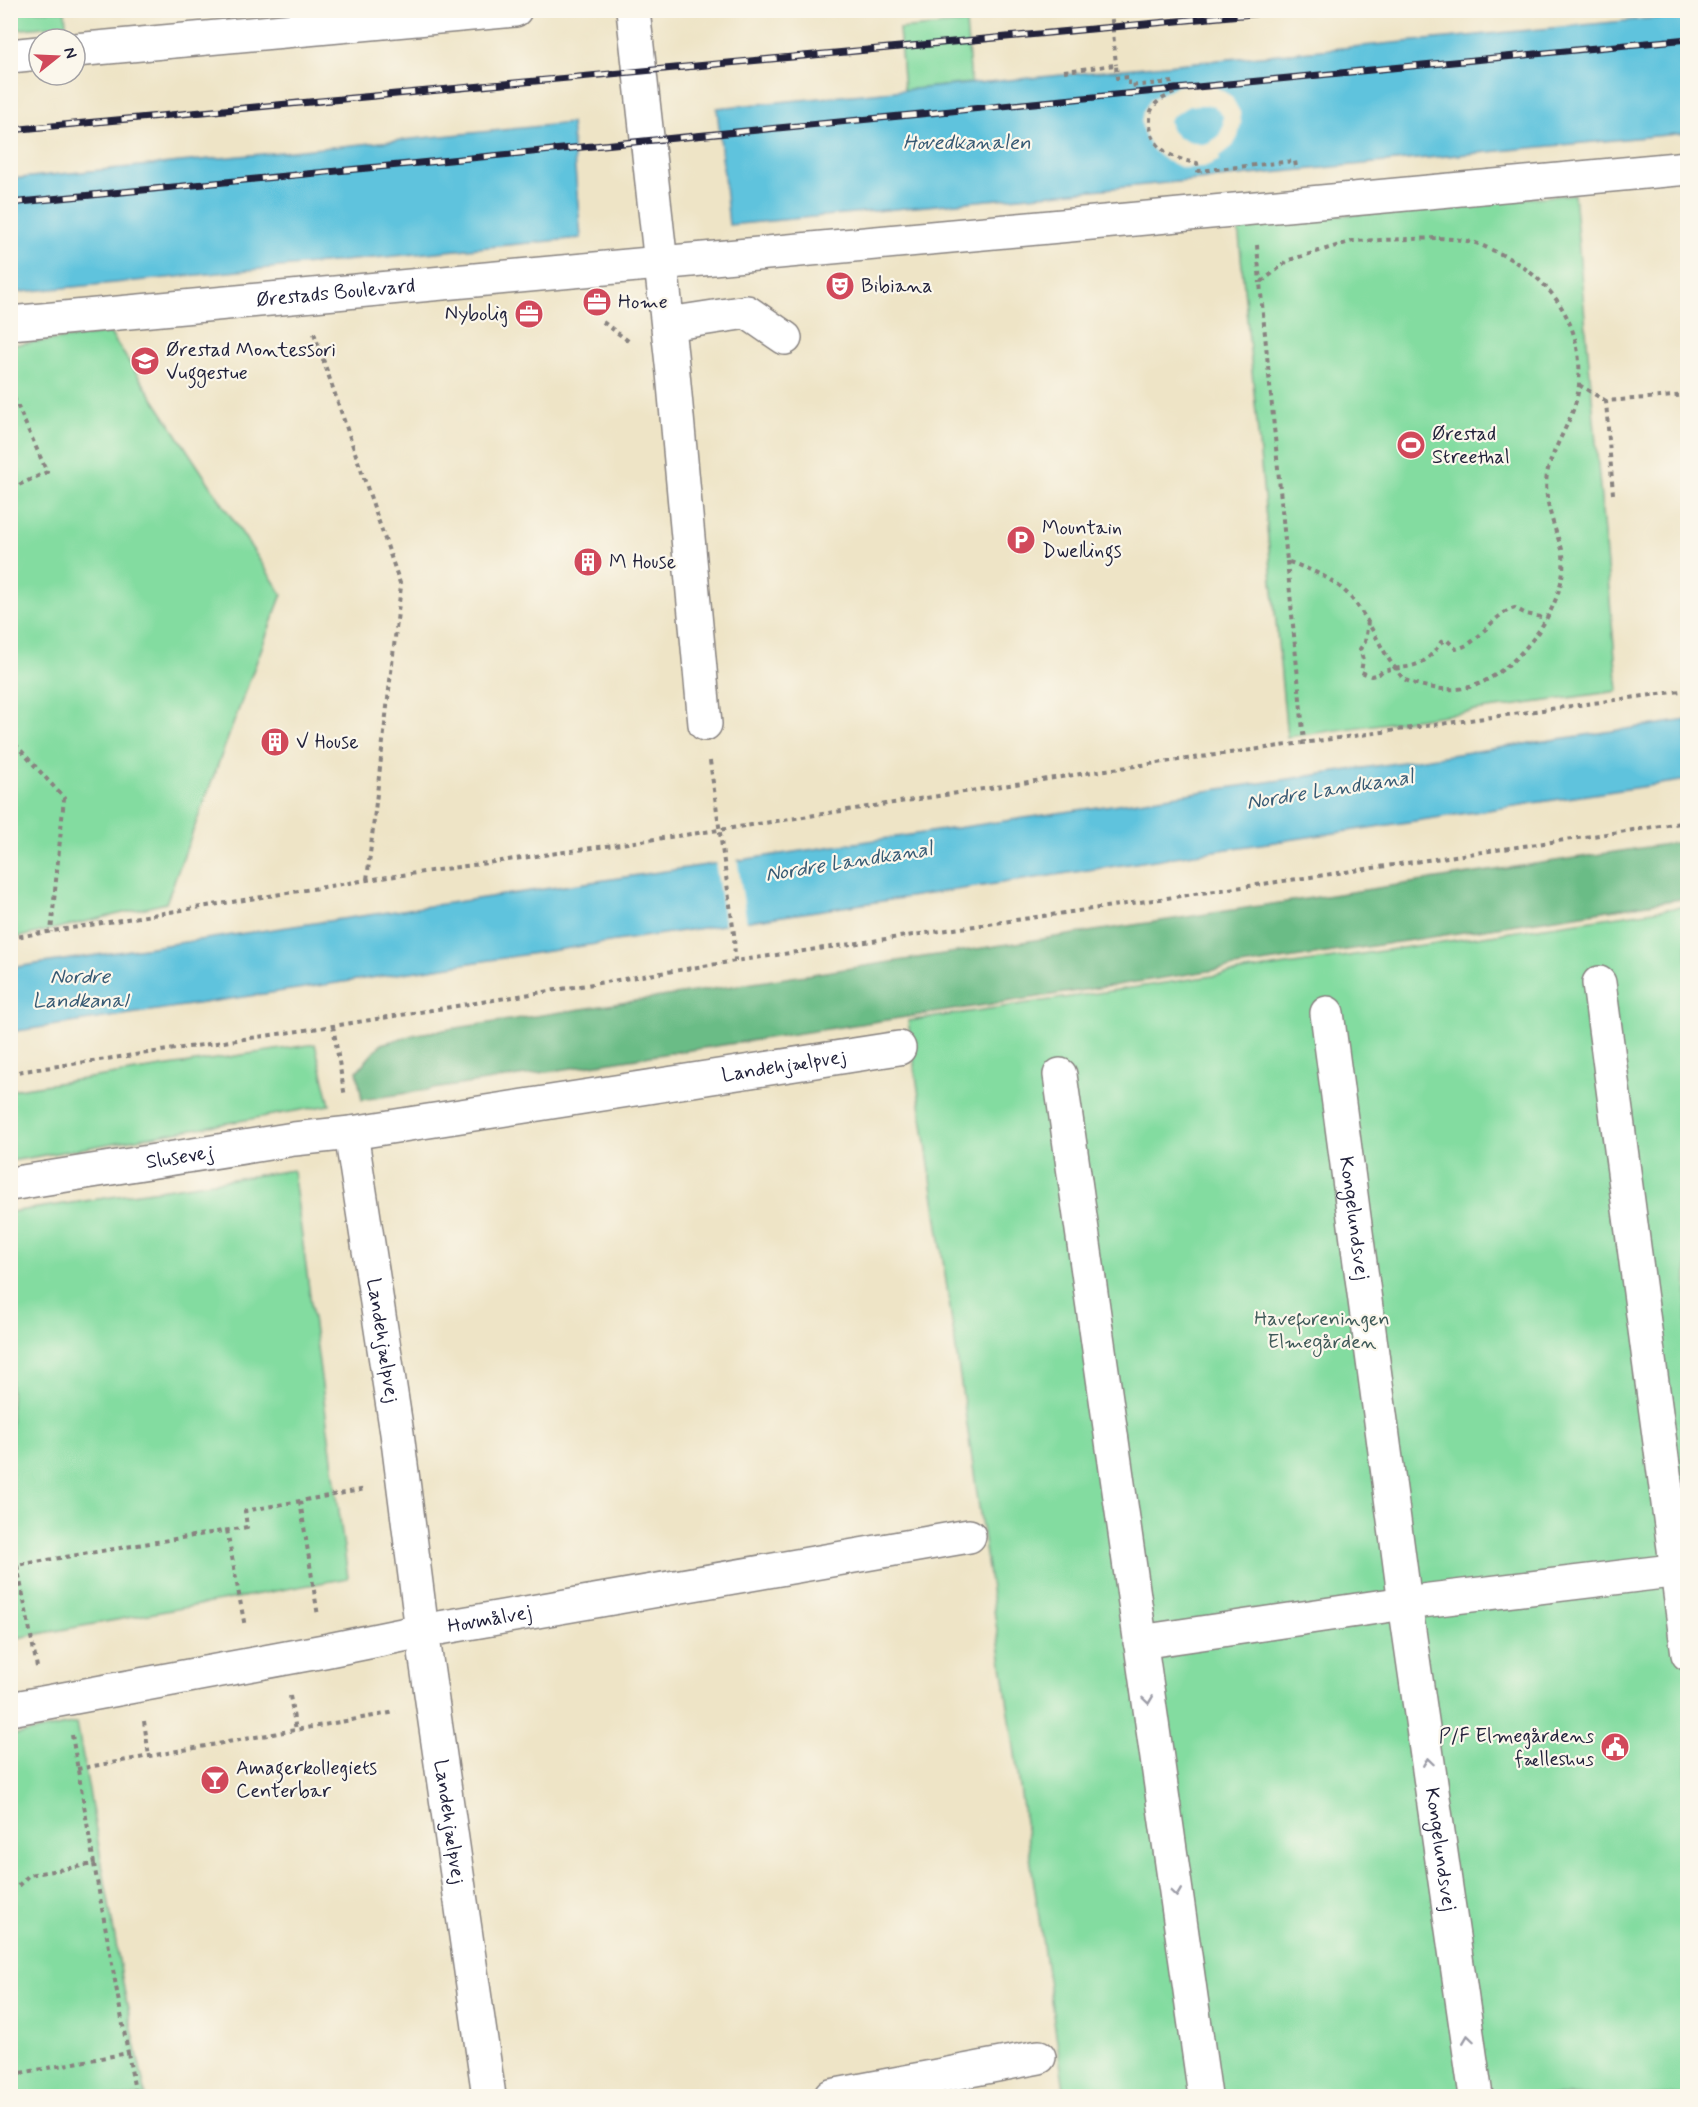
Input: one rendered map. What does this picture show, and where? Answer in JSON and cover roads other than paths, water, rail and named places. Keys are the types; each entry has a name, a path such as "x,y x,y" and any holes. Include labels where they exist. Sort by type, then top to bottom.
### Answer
{"street":[{"path":"87,49 515,10"},
{"path":"633,10 662,263 705,724"},
{"path":"10,56 27,54"},
{"name":"Ørestads Boulevard","path":"10,323 1688,168"},
{"path":"668,324 747,312 785,338"},
{"path":"1599,983 1682,1570 1688,1654"},
{"name":"Kongelundsvej","path":"1327,1013 1405,1603 1476,2097"},
{"name":"Landehjælpvej","path":"489,2097 432,1706 397,1433 351,1133 899,1048"},
{"path":"1060,1075 1205,2097"},
{"name":"Slusevej","path":"10,1184 294,1139 351,1133"},
{"name":"Hovmålvej","path":"10,1709 422,1631 969,1536"},
{"path":"1140,1642 1405,1603 1682,1570"},
{"path":"831,2097 1039,2057"}],"water":[{"name":"Hovedkanalen","path":"1687,15 1687,133 729,225 717,108"},
{"path":"571,123 581,238 11,293 11,179"},
{"name":"Nordre Landkanal","path":"1687,720 1687,780 11,1032 10,968"}],"railway":[{"path":"10,130 1295,10"},
{"path":"10,203 1688,39"}],"place":[{"name":"Bibiana","path":"840,286"},
{"name":"Home","path":"597,302"},
{"name":"Nybolig","path":"529,314"},
{"name":"Ørestad Montessori Vuggestue","path":"145,361"},
{"name":"Ørestad Streethal","path":"1411,445"},
{"name":"Mountain Dwellings","path":"1021,540"},
{"name":"M House","path":"588,562"},
{"name":"V House","path":"275,742"},
{"name":"P/F Elmegårdens fælleshus","path":"1615,1747"},
{"name":"Amagerkollegiets Centerbar","path":"215,1780"}],"park label":[{"name":"Haveforeningen Elmegården","path":"1322,1330"}]}
